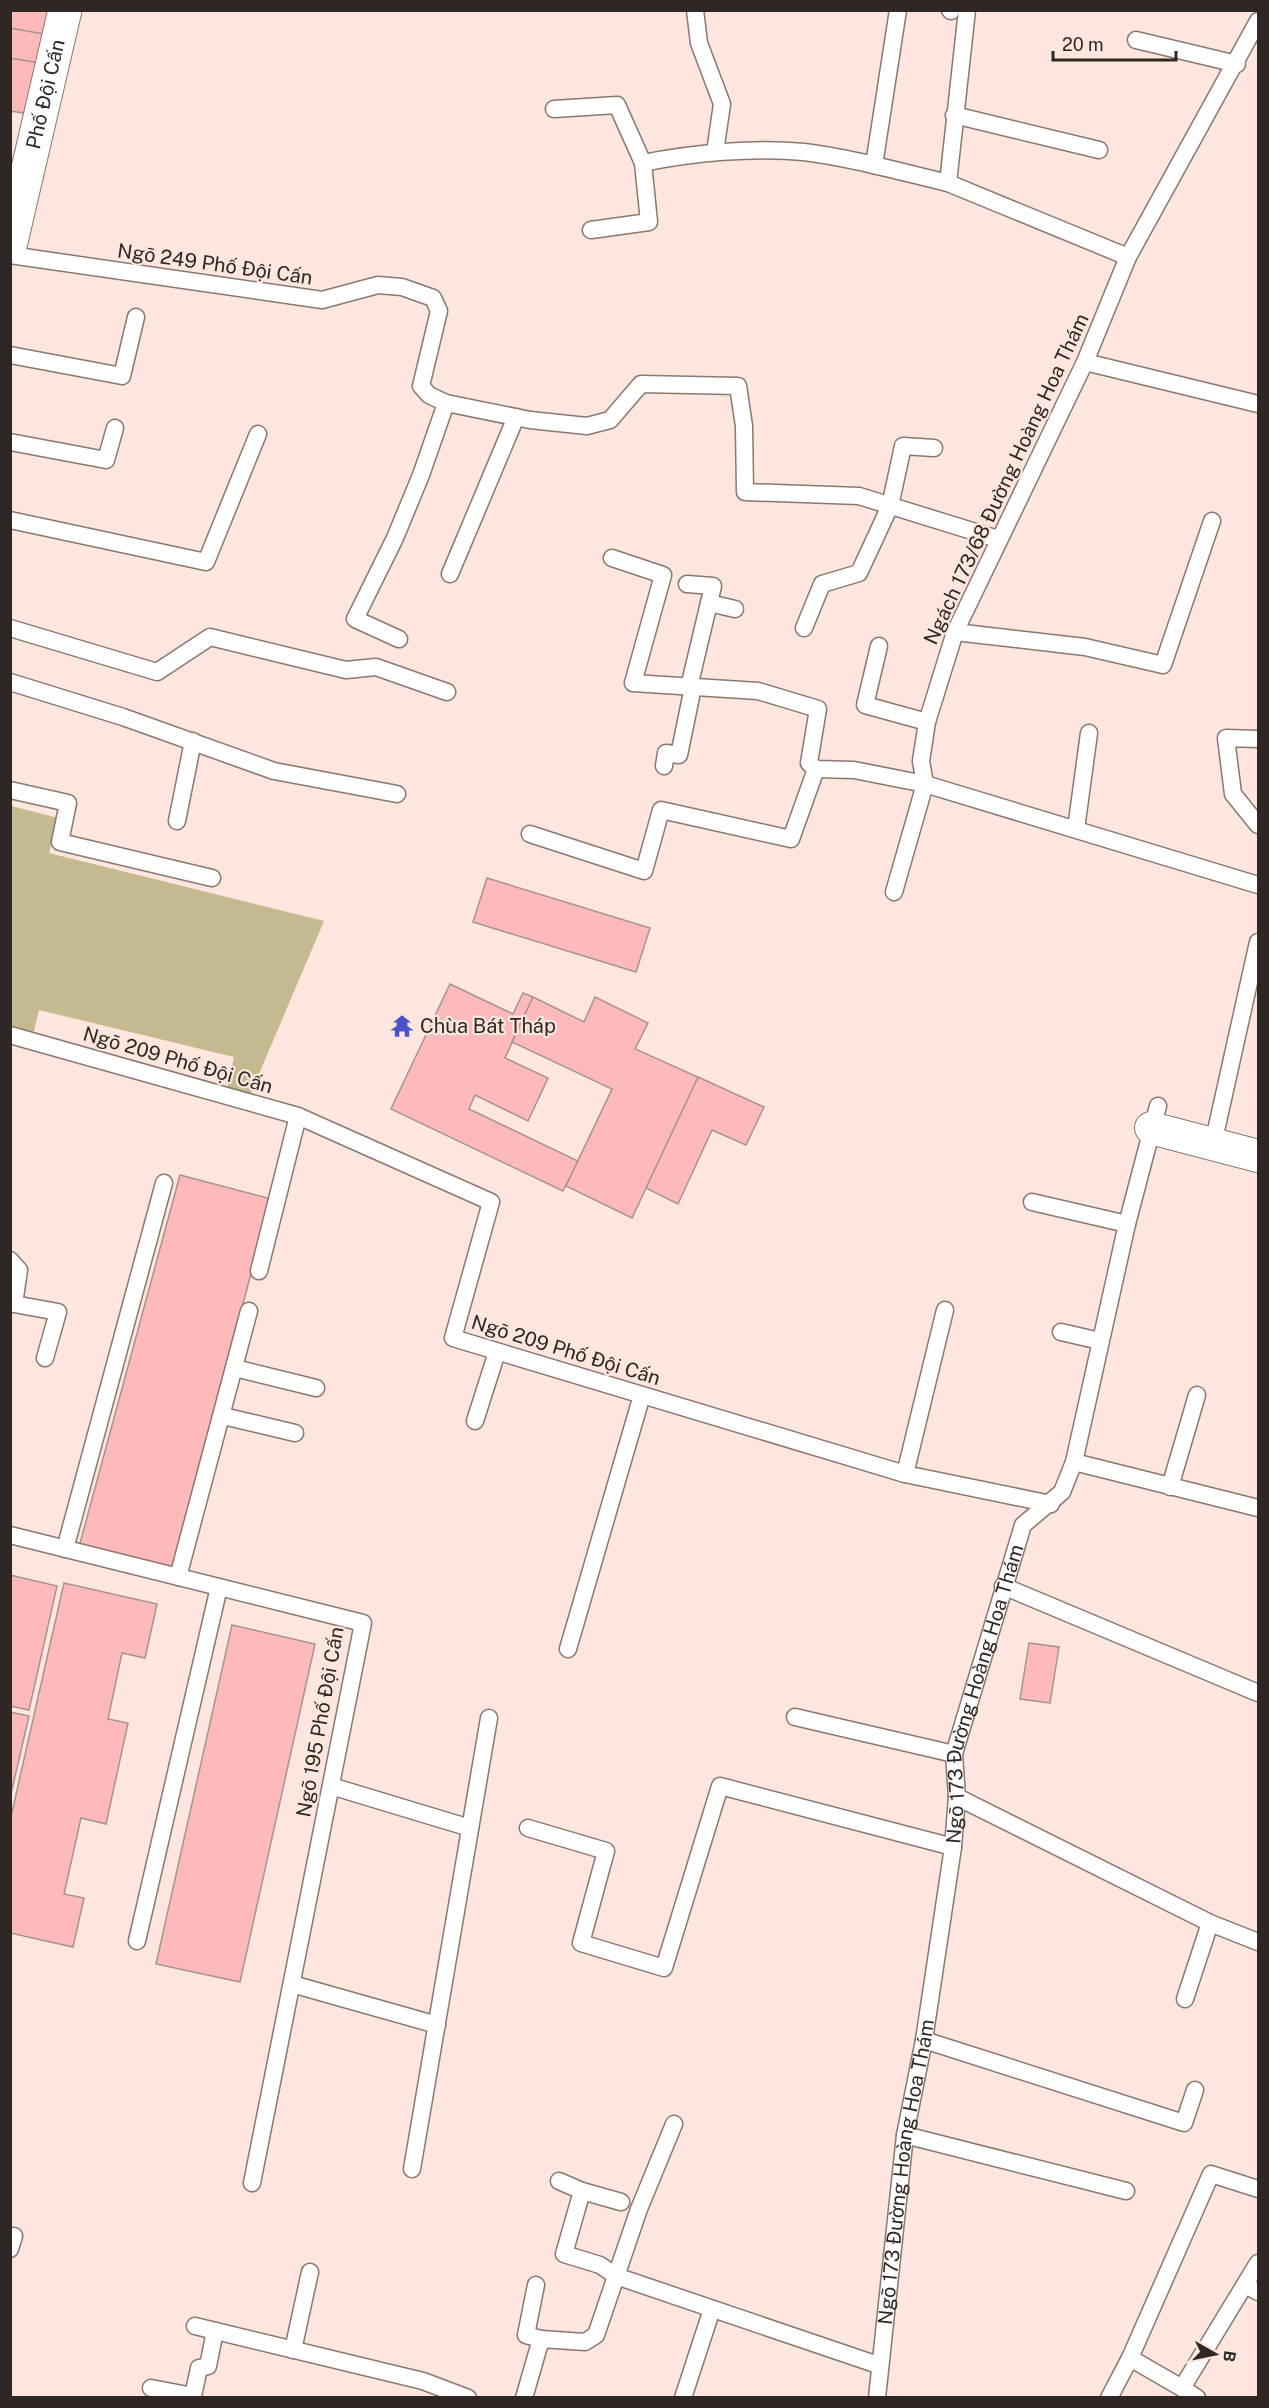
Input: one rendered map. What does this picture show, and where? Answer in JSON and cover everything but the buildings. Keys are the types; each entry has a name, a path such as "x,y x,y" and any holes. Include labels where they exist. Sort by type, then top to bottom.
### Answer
{"street":[{"name":"Phố Đội Cấn","path":"10,246 65,10"},
{"name":"Ngõ 173 Đường Hoàng Hoa Thám","path":"1155,1117 1213,1144 1258,1156"}],"lane":[{"path":"695,10 699,43 722,104 715,152"},
{"path":"874,165 898,10"},
{"path":"948,183 967,10"},
{"name":"Ngách 173/68 Đường Hoàng Hoa Thám","path":"925,784 921,761 927,722 955,632 1085,362 1128,257 1237,64 1258,21"},
{"path":"1136,40 1237,64"},
{"path":"554,109 617,105 643,163 649,222 591,230"},
{"path":"954,115 1099,150"},
{"path":"643,163 715,152 803,152 874,165 948,183 1128,257"},
{"name":"Ngõ 249 Phố Đội Cấn","path":"10,255 322,300 378,285 402,287 433,298 439,311 421,386 429,395 446,403 556,424 587,426 610,420 641,384 738,386 744,426 745,492 859,496 890,506"},
{"path":"10,355 122,376 136,316"},
{"path":"1085,362 1258,404"},
{"path":"399,639 355,619 395,538 421,475 446,403"},
{"path":"450,574 489,487 516,417"},
{"path":"10,442 106,460 115,428"},
{"path":"10,520 206,562 258,434"},
{"path":"804,628 822,584 859,573 890,506 903,446 934,448"},
{"path":"890,506 998,539"},
{"path":"955,632 1085,647 1163,665 1212,521"},
{"path":"612,558 663,574 633,683 758,691 818,709 809,763 816,769 854,770 925,784 1258,885"},
{"path":"664,766 666,753 679,755 713,586 687,584"},
{"path":"709,603 735,609"},
{"path":"10,628 157,672 210,637 346,670 376,668 447,692"},
{"path":"879,646 864,705 927,722"},
{"path":"10,682 193,741 274,771 398,794"},
{"path":"1076,829 1089,733"},
{"path":"1258,739 1226,738 1233,794 1258,825"},
{"path":"177,821 193,741"},
{"path":"530,834 644,871 661,810 791,839 816,769"},
{"path":"894,892 925,784"},
{"path":"10,790 68,803 60,842 212,878"},
{"path":"1213,1144 1258,942"},
{"name":"Ngõ 209 Phố Đội Cấn","path":"10,1035 298,1116 490,1202 453,1338 905,1474 1051,1504"},
{"path":"259,1271 298,1116"},
{"name":"Ngõ 173 Đường Hoàng Hoa Thám","path":"877,2397 878,2365 905,2135 924,2040 953,1846 957,1797 954,1754 1023,1525 1051,1504 1062,1492 1074,1462 1127,1224 1155,1117"},
{"path":"65,1549 164,1183"},
{"path":"1032,1202 1127,1224"},
{"path":"10,1260 19,1270 14,1304 58,1312 45,1358"},
{"path":"905,1474 945,1310"},
{"path":"178,1577 223,1416 249,1311"},
{"path":"1060,1332 1100,1341"},
{"path":"475,1421 497,1352"},
{"path":"235,1368 316,1388"},
{"path":"568,1649 642,1395"},
{"path":"1170,1487 1197,1395"},
{"path":"223,1416 295,1433"},
{"path":"1074,1462 1258,1508"},
{"name":"Ngõ 195 Phố Đội Cấn","path":"10,1535 363,1623 252,2184"},
{"path":"1003,1586 1258,1692"},
{"path":"137,1941 219,1587"},
{"path":"795,1717 954,1754"},
{"path":"412,2169 489,1718"},
{"path":"331,1786 471,1828"},
{"path":"528,1828 606,1851 581,1943 664,1968 720,1786 953,1846"},
{"path":"957,1797 1210,1923 1258,1942"},
{"path":"1185,1999 1210,1923"},
{"path":"292,1984 436,2025"},
{"path":"924,2040 1184,2123 1195,2090"},
{"path":"536,2285 526,2335 541,2339 585,2342 596,2335 639,2209 674,2124"},
{"path":"905,2135 1126,2191"},
{"path":"1109,2397 1130,2358 1212,2174 1258,2189"},
{"path":"559,2181 582,2191 621,2202"},
{"path":"582,2191 564,2254 600,2265 616,2276 878,2365"},
{"path":"1182,2388 1252,2288 1258,2263"},
{"path":"293,2350 310,2272"},
{"path":"683,2397 712,2309"},
{"path":"195,2326 423,2381 468,2397"},
{"path":"151,2388 193,2396 199,2368 208,2366 215,2331"},
{"path":"525,2397 541,2339"},
{"path":"1130,2358 1197,2397"}],"shaded area":[{"path":"11,806 58,818 49,853 324,921 250,1095 227,1089 234,1057 39,1010 33,1035 11,1030"}],"place":[{"name":"Chùa Bát Tháp","path":"402,1026"}]}
